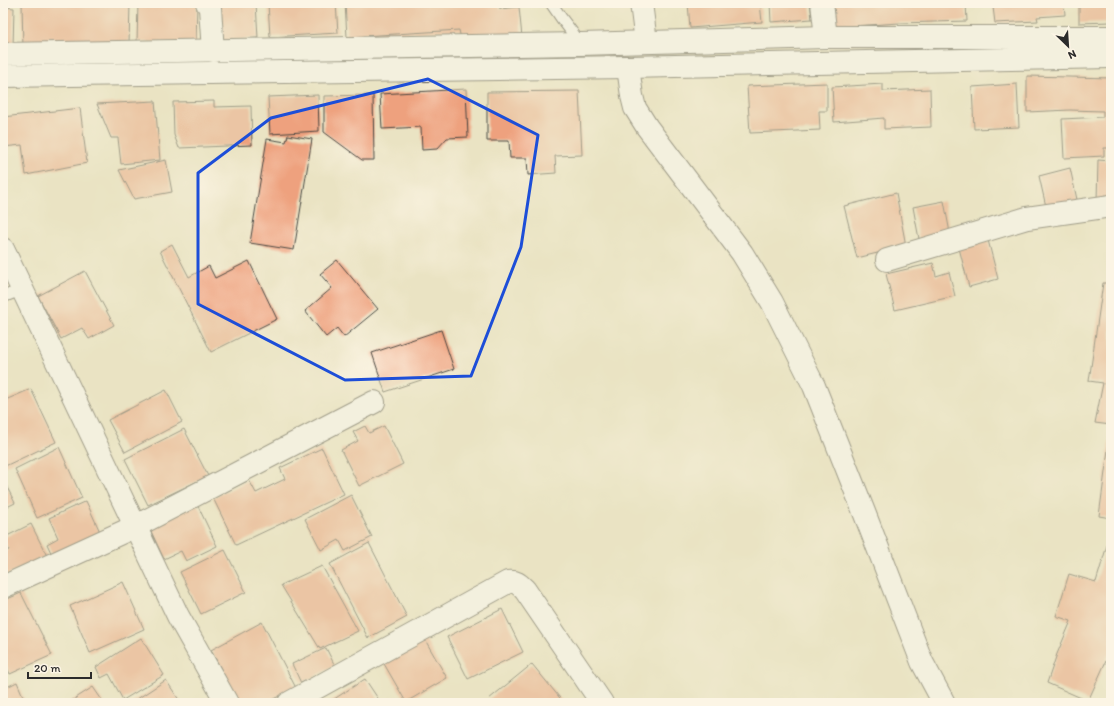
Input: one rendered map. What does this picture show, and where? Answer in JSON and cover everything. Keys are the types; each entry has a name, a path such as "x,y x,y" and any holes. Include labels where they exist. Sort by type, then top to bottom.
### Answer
{"street":[{"path":"207,3 210,8 214,51"},
{"path":"641,3 646,42 638,66 632,96 636,108 643,121 742,252 776,309 814,386 922,662 944,703"},
{"path":"822,3 826,37"},
{"path":"3,54 581,44 826,37 1111,37"},
{"path":"604,43 604,67"},
{"path":"3,76 604,67 1111,57"},
{"path":"886,260 1027,218 1111,206"},
{"path":"3,249 178,616 226,703"},
{"path":"3,587 136,526 374,402"},
{"path":"289,703 508,582 513,581 518,582 525,590 602,703"}],"lane":[{"path":"551,3 581,44"},
{"path":"3,298 23,289"}],"highlighted area":[{"path":"428,79 538,135 521,247 471,376 345,380 198,304 198,173 271,118"}],"building":[{"path":"22,3 130,3 129,44 23,49"},
{"path":"138,3 197,3 196,43 137,42"},
{"path":"217,3 256,3 258,38 220,41"},
{"path":"268,3 336,3 338,33 270,37"},
{"path":"345,3 499,3 500,9 519,7 522,37 462,43 459,30 347,37"},
{"path":"688,3 760,3 762,22 690,28"},
{"path":"770,3 810,3 812,19 771,22"},
{"path":"833,3 966,3 967,21 835,27"},
{"path":"997,3 1064,3 1065,15 1037,17 1038,21 995,23 993,7 997,7"},
{"path":"1079,3 1111,3 1111,22 1079,23"},
{"path":"3,7 14,8 13,47 3,46"},
{"path":"1027,76 1111,78 1111,148 1104,148 1104,156 1064,158 1062,119 1103,117 1103,111 1070,110 1027,112"},
{"path":"827,83 827,111 819,111 820,130 750,133 747,86"},
{"path":"883,84 883,91 930,89 931,127 884,129 884,118 834,122 832,87"},
{"path":"1017,84 1019,127 974,129 972,87"},
{"path":"466,89 468,137 447,138 437,149 422,150 421,127 382,129 380,94"},
{"path":"579,91 582,155 555,156 556,173 528,175 527,158 510,158 509,141 487,141 487,92"},
{"path":"318,95 319,131 270,134 268,97"},
{"path":"373,95 374,160 362,160 324,132 324,96"},
{"path":"155,101 160,160 121,164 118,138 111,138 97,104"},
{"path":"214,101 214,107 251,106 252,145 179,148 174,135 173,102"},
{"path":"80,108 87,163 26,175 22,145 3,147 3,117"},
{"path":"288,135 312,139 294,250 250,243 267,139 286,142"},
{"path":"166,160 172,192 134,199 119,170"},
{"path":"1098,160 1111,161 1111,201 1097,201"},
{"path":"1070,168 1078,204 1047,211 1039,176"},
{"path":"896,193 906,246 857,258 844,206"},
{"path":"944,201 950,233 919,239 913,207"},
{"path":"988,240 998,279 969,287 959,248"},
{"path":"172,244 189,277 209,266 215,278 249,261 277,319 211,352 160,251"},
{"path":"337,260 378,309 344,337 337,328 326,337 305,311 332,288 320,274"},
{"path":"933,263 936,276 949,272 955,296 895,310 886,274"},
{"path":"85,271 114,325 89,339 82,328 61,339 38,296"},
{"path":"1103,283 1111,283 1111,425 1095,423 1103,383 1089,381"},
{"path":"441,330 454,369 385,392 372,353"},
{"path":"31,389 56,442 3,467 3,401"},
{"path":"166,390 182,422 125,452 108,420"},
{"path":"365,426 369,433 384,426 403,464 359,486 341,450 358,441 353,432"},
{"path":"184,429 208,476 148,505 125,459"},
{"path":"1111,435 1111,518 1099,516"},
{"path":"59,447 82,498 37,518 15,469"},
{"path":"322,448 344,494 236,545 213,498 249,480 256,493 285,479 280,468"},
{"path":"3,479 15,503 3,509"},
{"path":"351,495 372,537 345,551 339,540 321,550 305,519"},
{"path":"86,501 101,534 53,557 47,544 58,538 49,518"},
{"path":"197,504 217,546 186,561 181,551 164,559 149,527"},
{"path":"31,524 47,556 3,577 3,552 9,550 3,538"},
{"path":"1111,532 1111,650 1088,701 1047,683 1071,621 1056,616 1069,574 1096,582"},
{"path":"369,543 407,617 368,638 330,564"},
{"path":"225,550 246,592 201,614 180,572"},
{"path":"322,566 358,631 320,649 281,585"},
{"path":"123,582 144,629 90,653 70,606"},
{"path":"21,593 52,655 10,674 3,659 3,601"},
{"path":"502,609 523,652 468,679 447,637"},
{"path":"262,622 296,688 265,703 239,703 211,650"},
{"path":"141,638 164,675 123,700 109,674 101,678 96,667"},
{"path":"424,638 447,678 406,702 383,662"},
{"path":"326,648 335,666 301,683 292,664"},
{"path":"532,664 564,703 493,703 489,699"},
{"path":"365,679 381,703 328,703"},
{"path":"166,680 181,703 131,703"},
{"path":"17,682 25,701 20,703 3,703 3,689"},
{"path":"93,687 104,703 68,703"}]}
